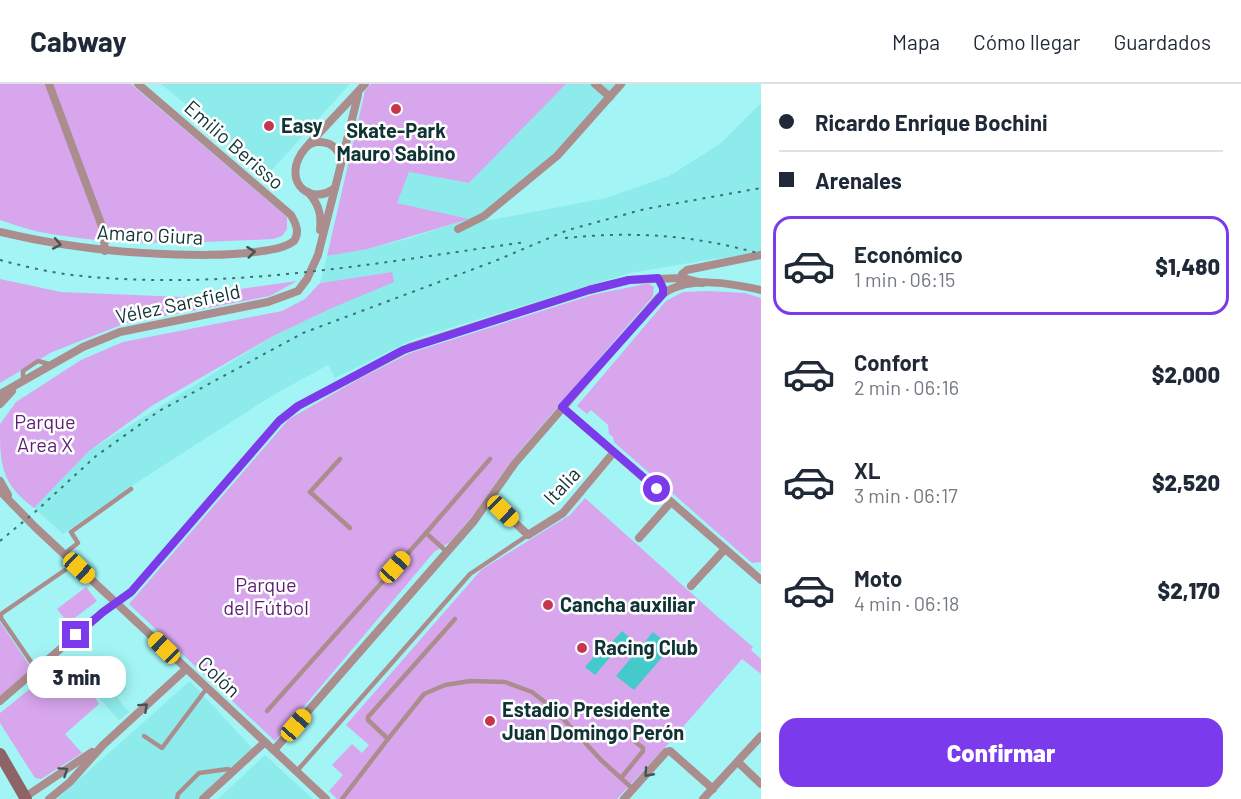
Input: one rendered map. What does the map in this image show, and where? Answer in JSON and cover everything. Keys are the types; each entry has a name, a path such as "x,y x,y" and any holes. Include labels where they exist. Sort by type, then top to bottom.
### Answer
{"main road":[{"path":"0,754 26,798"}],"street":[{"path":"49,84 103,229 105,251"},
{"name":"Emilio Berisso","path":"138,84 291,215 297,227 296,237"},
{"path":"595,84 610,97"},
{"path":"458,229 484,216 557,156 621,84"},
{"path":"363,86 355,102 335,188 321,195 308,192 297,182 295,164 309,144 363,86"},
{"path":"309,144 329,143 342,160"},
{"name":"Vélez Sarsfield","path":"0,394 49,364 88,344 128,330 290,296 303,285 318,255 335,188"},
{"name":"Vélez Sarsfield","path":"308,192 318,205 320,218 318,255"},
{"name":"Amaro Giura","path":"0,232 105,251 178,255 230,255 276,249 289,244 296,237"},
{"path":"274,750 474,521 515,463 663,294 680,282 687,270 761,255"},
{"path":"658,278 663,294"},
{"path":"0,701 116,602 131,592 279,421 298,406 410,347 589,290 629,280 658,278 761,290"},
{"path":"0,404 23,381"},
{"path":"562,407 761,580"},
{"name":"Italia","path":"528,535 563,513 614,452"},
{"name":"Colón","path":"0,481 13,504"},
{"name":"Colón","path":"0,491 64,554 326,799"},
{"path":"490,499 528,535"},
{"path":"639,538 671,502"},
{"path":"691,586 725,549"},
{"path":"49,799 70,782 103,745 186,669"},
{"path":"704,799 761,736"},
{"path":"203,799 265,742"},
{"path":"26,798 103,745"},
{"path":"624,799 666,752 673,753 713,789"},
{"path":"738,762 761,784"}],"lane":[{"path":"340,459 310,492 350,528"},
{"path":"267,711 490,459"},
{"path":"64,554 78,543 71,532 131,489"},
{"path":"426,532 447,552"},
{"path":"296,772 470,574 528,535"},
{"path":"36,669 1,618 2,614 65,570"},
{"path":"388,739 368,720 368,717 455,619"},
{"path":"342,799 424,694 445,685 470,681 505,682 532,692 555,710 601,760 633,789"},
{"path":"144,736 162,748 207,688"},
{"path":"621,778 643,751 643,748 633,740"},
{"path":"177,799 178,794 199,773 228,769 232,771"}],"shaded area":[{"path":"161,84 350,84 269,173"},
{"path":"566,84 627,84 562,156 485,221 606,198 669,176 720,144 761,103 761,253 630,273 414,339 335,378 328,365 270,397 133,485 63,534 34,508 89,451 275,335 332,308 392,272 320,283 327,256 368,249 410,238 467,219 397,203 409,172 469,183"},
{"path":"622,631 636,643 624,657 610,644"},
{"path":"653,632 671,647 634,690 616,676"},
{"path":"604,645 613,654 595,675 585,667"},
{"path":"113,675 127,689 117,698 129,712 119,720 94,692"},
{"path":"190,681 254,750 202,799 57,799"},
{"path":"265,755 313,799 218,799"}],"green space":[{"path":"0,84 131,84 287,217 287,229 282,236 273,239 127,242 40,232 0,220"},
{"path":"371,84 566,84 469,183 409,172 397,203 469,219 368,249 327,256 365,91"},
{"name":"Parque Area X","path":"392,272 394,282 275,335 153,405 89,451 34,508 14,490 8,481 2,461 0,424 16,402 81,360 123,342 282,311 305,299 320,283"},
{"path":"0,279 61,292 183,297 297,281 270,296 126,323 52,352 0,383"},
{"name":"Parque del Fútbol","path":"645,284 654,287 653,296 512,460 474,514 450,542 434,552 275,741 129,604 289,419 410,353 592,295"},
{"path":"683,292 745,293 761,298 761,562 752,563 614,442 613,437 609,434 608,425 591,410 587,414 577,406 666,301"},
{"name":"Racing Club","path":"585,498 753,647 751,650 761,659 761,674 742,659 617,799 337,799 329,791 343,775 332,765 352,744 362,753 369,745 346,725 481,570 570,515"},
{"path":"86,587 97,601 68,623 57,609"},
{"path":"0,622 32,669 0,696"},
{"path":"70,657 99,704 65,734 82,753 41,779 35,778 0,723 0,713"}],"railway":[{"path":"0,541 96,456 159,411 303,333 495,261 568,230 645,209 761,188"},
{"path":"565,238 616,235 664,236 712,242 761,254"},
{"path":"0,260 72,275 186,280 300,273 526,242"}],"place":[{"name":"Skate-Park Mauro Sabino","path":"396,109"},
{"name":"Easy","path":"269,126"},
{"name":"Cancha auxiliar","path":"548,605"},
{"name":"Racing Club","path":"582,648"},
{"name":"Estadio Presidente Juan Domingo Perón","path":"490,721"}],"route":[{"path":"76,635 131,592 279,421 298,406 403,350 589,290 639,278 658,278 663,294 562,407 657,489"}]}
